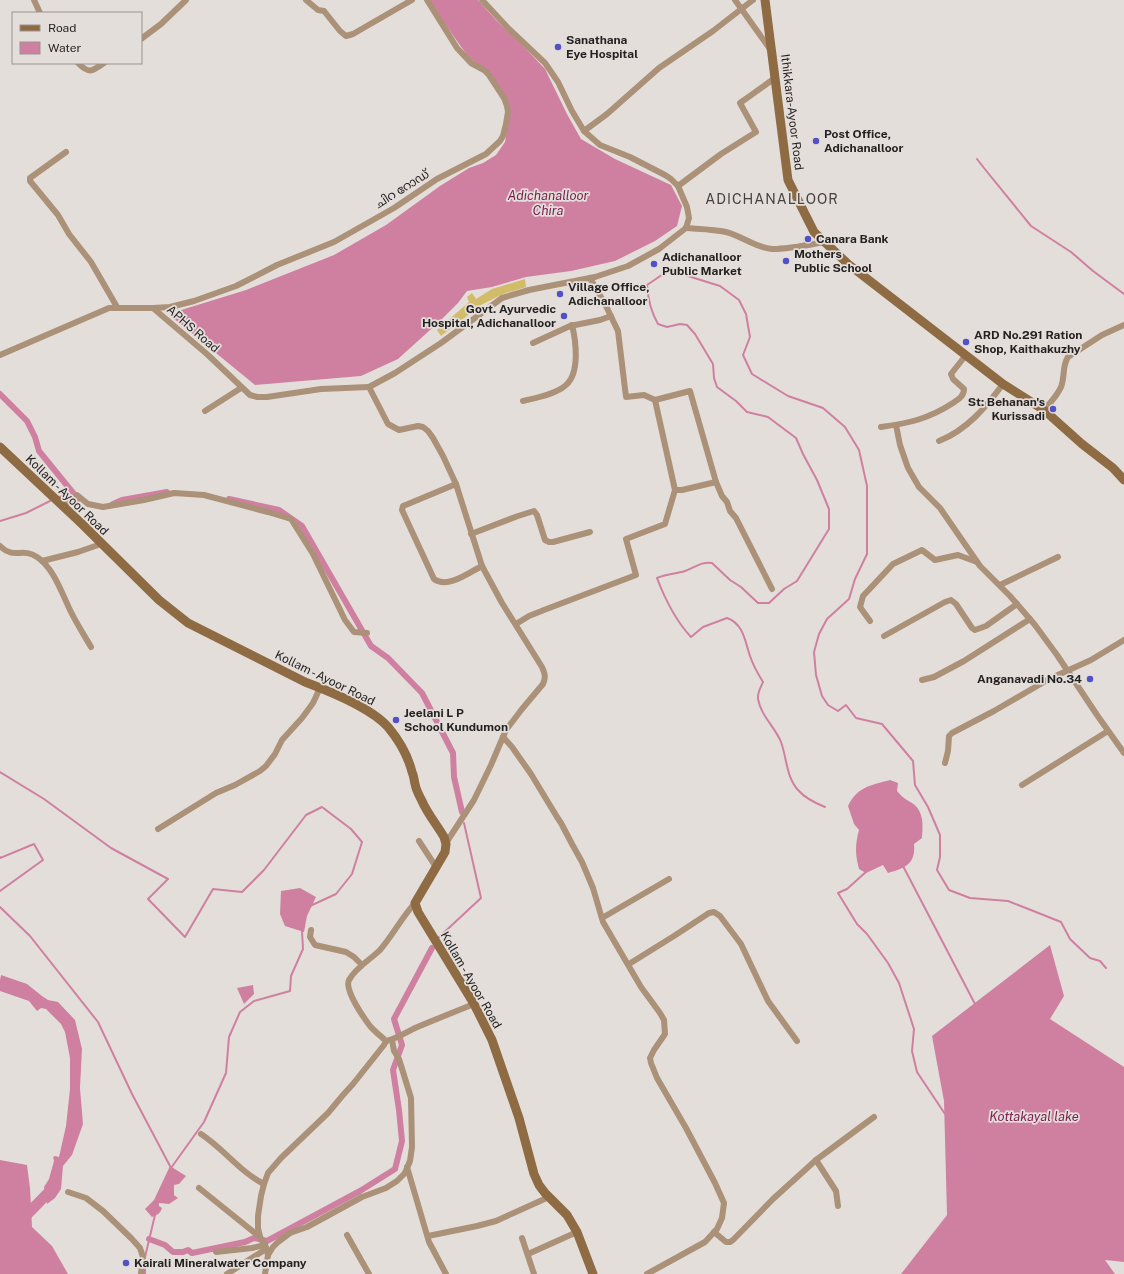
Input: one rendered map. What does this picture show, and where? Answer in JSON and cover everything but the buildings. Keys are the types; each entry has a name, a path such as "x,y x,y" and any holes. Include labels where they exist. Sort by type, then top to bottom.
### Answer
{"main road":[{"name":"Ithikkara-Ayoor Road","path":"765,0 788,180 814,232 848,264 1003,384 1044,410 1124,480"},
{"name":"Kollam - Ayoor Road","path":"0,448 159,600 188,623 305,682 357,705 375,716 387,726 395,736 404,752 423,803 444,837 446,843"},
{"path":"416,903 445,852 446,843"},
{"name":"Kollam - Ayoor Road","path":"416,903 418,912 424,924 474,1004 492,1040 518,1118 534,1174 539,1185 568,1215 577,1232 593,1274"}],"street":[{"path":"34,0 40,12"},
{"path":"142,38 175,12 186,0"},
{"path":"306,0 318,10 324,11 340,32 346,36 353,34 412,0"},
{"name":"ചിറ റോഡ്","path":"153,308 170,307 194,301 236,286 277,265 334,242 394,208 437,180 486,154 500,141 503,136 508,112 504,98 484,70 470,63 458,48 427,0"},
{"path":"446,843 474,800 506,730 534,695 545,679 545,675 542,667 490,582 482,566 456,484 443,456 428,431 423,427 418,426 399,430 388,424 369,387 395,373 441,343 502,298 530,290 590,278 628,266 659,249 686,228 689,218 687,207 678,186 671,179 630,157 600,145 584,131 572,111 558,82 545,63 509,29 482,0"},
{"path":"735,0 772,52"},
{"path":"584,131 607,114 659,68 713,31 753,0"},
{"path":"79,64 84,69 89,71 94,70 103,64"},
{"path":"678,186 721,154 756,132 740,103 775,78"},
{"path":"66,152 30,178 30,181 58,215 69,234 92,262 117,307"},
{"path":"686,228 726,232 772,249 804,246 824,242"},
{"path":"590,278 618,331 626,397 644,395 655,400 690,391 716,482 772,589"},
{"name":"APHS Road","path":"0,355 109,308 153,308 208,355 250,395 257,397 321,389 369,387"},
{"path":"533,343 572,325 600,320 611,316"},
{"path":"522,401 557,391 568,384 575,363 576,342 572,325"},
{"path":"1044,410 1055,398 1061,386 1064,367 1068,357 1102,335 1124,325"},
{"path":"881,427 896,425 927,417 940,412 962,396 964,389 953,379 951,374 966,355"},
{"path":"939,441 964,427 978,414 1003,384"},
{"path":"205,411 241,388"},
{"path":"516,624 529,616 636,575 626,539 665,524 675,490 655,400"},
{"path":"896,425 900,445 908,468 919,487 940,508 977,562 1017,604 1058,655 1124,753"},
{"path":"675,490 682,490 716,482"},
{"path":"456,484 403,506 402,510 434,579 438,582 447,583 482,566"},
{"path":"63,507 77,495 88,504 103,506 144,500 174,493 204,495 291,519 313,554 345,620 354,632 367,632"},
{"path":"471,534 518,516 534,512 537,515 545,540 549,542 590,532"},
{"path":"42,561 78,552 101,544"},
{"path":"0,546 5,551 12,554 24,552 36,556 52,571 72,613 91,647"},
{"path":"870,621 860,607 863,596 893,564 922,550 935,560 958,555 977,562"},
{"path":"1000,585 1058,557"},
{"path":"884,636 951,600 956,604 972,628 975,630 986,626 1017,604"},
{"path":"922,680 934,677 964,661 1030,619"},
{"path":"946,763 949,736 952,733 994,711 1049,679 1091,660 1124,640"},
{"path":"158,829 216,793 240,782 266,766 282,740 302,718 313,703 320,688"},
{"path":"1022,785 1108,731"},
{"path":"503,737 531,774 561,823 582,862 593,888 602,918 641,987 664,1020 665,1034 650,1058 651,1063 657,1078 686,1128 724,1203 722,1218 714,1232 705,1242 646,1274"},
{"path":"419,842 436,867"},
{"path":"602,918 669,879"},
{"path":"216,1252 252,1248 264,1245 273,1247 290,1233 307,1227 362,1197 386,1188 397,1181 405,1173 410,1161 412,1147 411,1098 398,1057 389,1041 369,1025 353,1000 348,983 362,965 379,951 408,910 416,903"},
{"path":"629,964 709,912 714,912 720,916 741,944 768,1001 797,1041"},
{"path":"311,930 310,937 315,945 346,952 362,965"},
{"path":"265,1274 264,1245 258,1228 258,1216 264,1184 268,1173 328,1113 384,1045 404,1033 451,1012 474,1004"},
{"path":"714,1232 726,1242 733,1240 772,1200 816,1160 874,1117"},
{"path":"201,1134 214,1142 250,1177 264,1184"},
{"path":"816,1160 836,1191 838,1206"},
{"path":"407,1167 430,1242 446,1274"},
{"path":"198,1188 264,1245"},
{"path":"68,1192 86,1198 103,1211 140,1248 143,1256 141,1274"},
{"path":"428,1236 496,1221 549,1196"},
{"path":"528,1254 577,1232"},
{"path":"347,1235 369,1274"},
{"path":"522,1238 534,1274"},
{"path":"227,1274 264,1245"}],"shaded area":[{"path":"525,279 526,287 503,294 481,305 441,336 437,330 469,302 467,297 472,293 476,299 492,289"}],"water":[{"name":"Adichanalloor Chira","path":"428,0 478,0 545,69 581,139 615,159 671,185 682,206 677,226 655,241 615,261 571,271 526,277 492,287 467,291 458,303 440,321 398,359 361,376 255,385 172,317 178,311 246,290 334,255 386,225 440,186 469,168 483,163 496,155 505,142 509,117 507,99 489,72 469,58"},
{"path":"890,780 898,783 897,791 919,810 922,819 922,838 914,844 914,851 911,861 904,867 888,873 883,865 866,873 859,869 856,850 859,830 854,824 848,806 860,791 871,785"},
{"path":"300,888 316,897 307,916 304,932 285,926 280,914 281,891"},
{"name":"Kottakayal lake","path":"1050,945 1064,996 1050,1019 1124,1067 1124,1262 1105,1260 1115,1274 901,1274 947,1215 944,1101 932,1036"},
{"path":"1,975 27,984 48,1000 58,1002 75,1020 82,1049 80,1088 83,1124 72,1155 63,1166 61,1189 55,1198 47,1204 44,1187 49,1179 54,1161 53,1157 59,1157 66,1126 70,1089 70,1058 65,1032 61,1024 46,1009 41,1008 37,1011 29,1001 0,991"},
{"path":"253,985 254,994 244,1004 237,988"},
{"path":"0,1160 27,1165 32,1227 52,1246 68,1274 0,1274"},
{"path":"170,1166 186,1176 179,1184 174,1185 174,1195 178,1198 169,1204 159,1203 159,1206 162,1208 161,1210 158,1214 152,1217 145,1209 154,1200"}],"waterway":[{"path":"977,159 1031,226 1071,252 1093,271 1124,294"},
{"path":"825,807 814,802 799,791 789,774 781,742 762,711 758,699 759,690 763,682 757,673 743,634 737,624 727,618 703,627 691,637 680,624 671,609 657,578 685,571 701,564 712,563 758,603 769,603 784,589 797,581 829,529 829,509 817,480 796,438 768,417 747,412 736,401 717,387 714,378 713,364 695,334 687,325 680,324 667,327 658,324 650,305 647,285 672,268 675,272 720,286 739,300 746,314 750,337 743,355 752,374 788,396 823,408 845,427 859,450 867,486 867,554 855,579 849,599 827,619 819,634 814,652 816,675 822,696 828,705 838,711 846,705 856,718 882,724 913,761 915,785 928,807 940,835 940,857 937,870 949,890 970,898 1008,901 1061,922 1070,939 1090,958 1100,961 1106,968"},
{"path":"0,394 27,421 35,437 39,451 78,499"},
{"path":"60,497 71,492"},
{"path":"113,504 122,500 167,492"},
{"path":"229,499 279,510 302,526 371,646 388,658 422,693 453,753 454,777 462,812"},
{"path":"0,521 26,513 50,501"},
{"path":"0,772 44,799 111,848 168,879 148,899 185,937 213,889 242,892 264,870 306,815 322,807 351,829 362,842 352,874 336,894 310,906"},
{"path":"437,939 481,898 464,823"},
{"path":"0,857 34,844 43,860 0,891"},
{"path":"903,866 975,1004"},
{"path":"867,871 847,889 838,893 857,924 867,934 888,963 899,983 914,1029 912,1051 917,1072 945,1114"},
{"path":"0,907 30,936 98,1022 132,1094 170,1166"},
{"path":"171,1168 204,1122 226,1073 229,1037 240,1012 254,1001 290,991 291,976 303,949 302,931"},
{"path":"149,1239 165,1245 173,1252 183,1252 188,1250 192,1253 245,1242 254,1238 267,1241 360,1191 395,1169 402,1141 393,1070 402,1045 394,1019 432,948"},
{"path":"0,1242 51,1190 53,1185"},
{"path":"145,1257 155,1215"},
{"path":"145,1263 145,1274"}],"place":[{"name":"Sanathana Eye Hospital","path":"558,47"},
{"name":"Post Office, Adichanalloor","path":"816,141"},
{"name":"Canara Bank","path":"808,239"},
{"name":"Mothers Public School","path":"786,261"},
{"name":"Adichanalloor Public Market","path":"654,264"},
{"name":"Village Office, Adichanalloor","path":"560,294"},
{"name":"Govt. Ayurvedic Hospital, Adichanalloor","path":"564,316"},
{"name":"ARD No.291 Ration Shop, Kaithakuzhy","path":"966,342"},
{"name":"St: Behanan's Kurissadi","path":"1053,409"},
{"name":"Anganavadi No.34","path":"1090,679"},
{"name":"Jeelani L P School Kundumon","path":"396,720"},
{"name":"Kairali Mineralwater Company","path":"126,1263"}],"district":[{"name":"ADICHANALLOOR","path":"772,199"}]}
